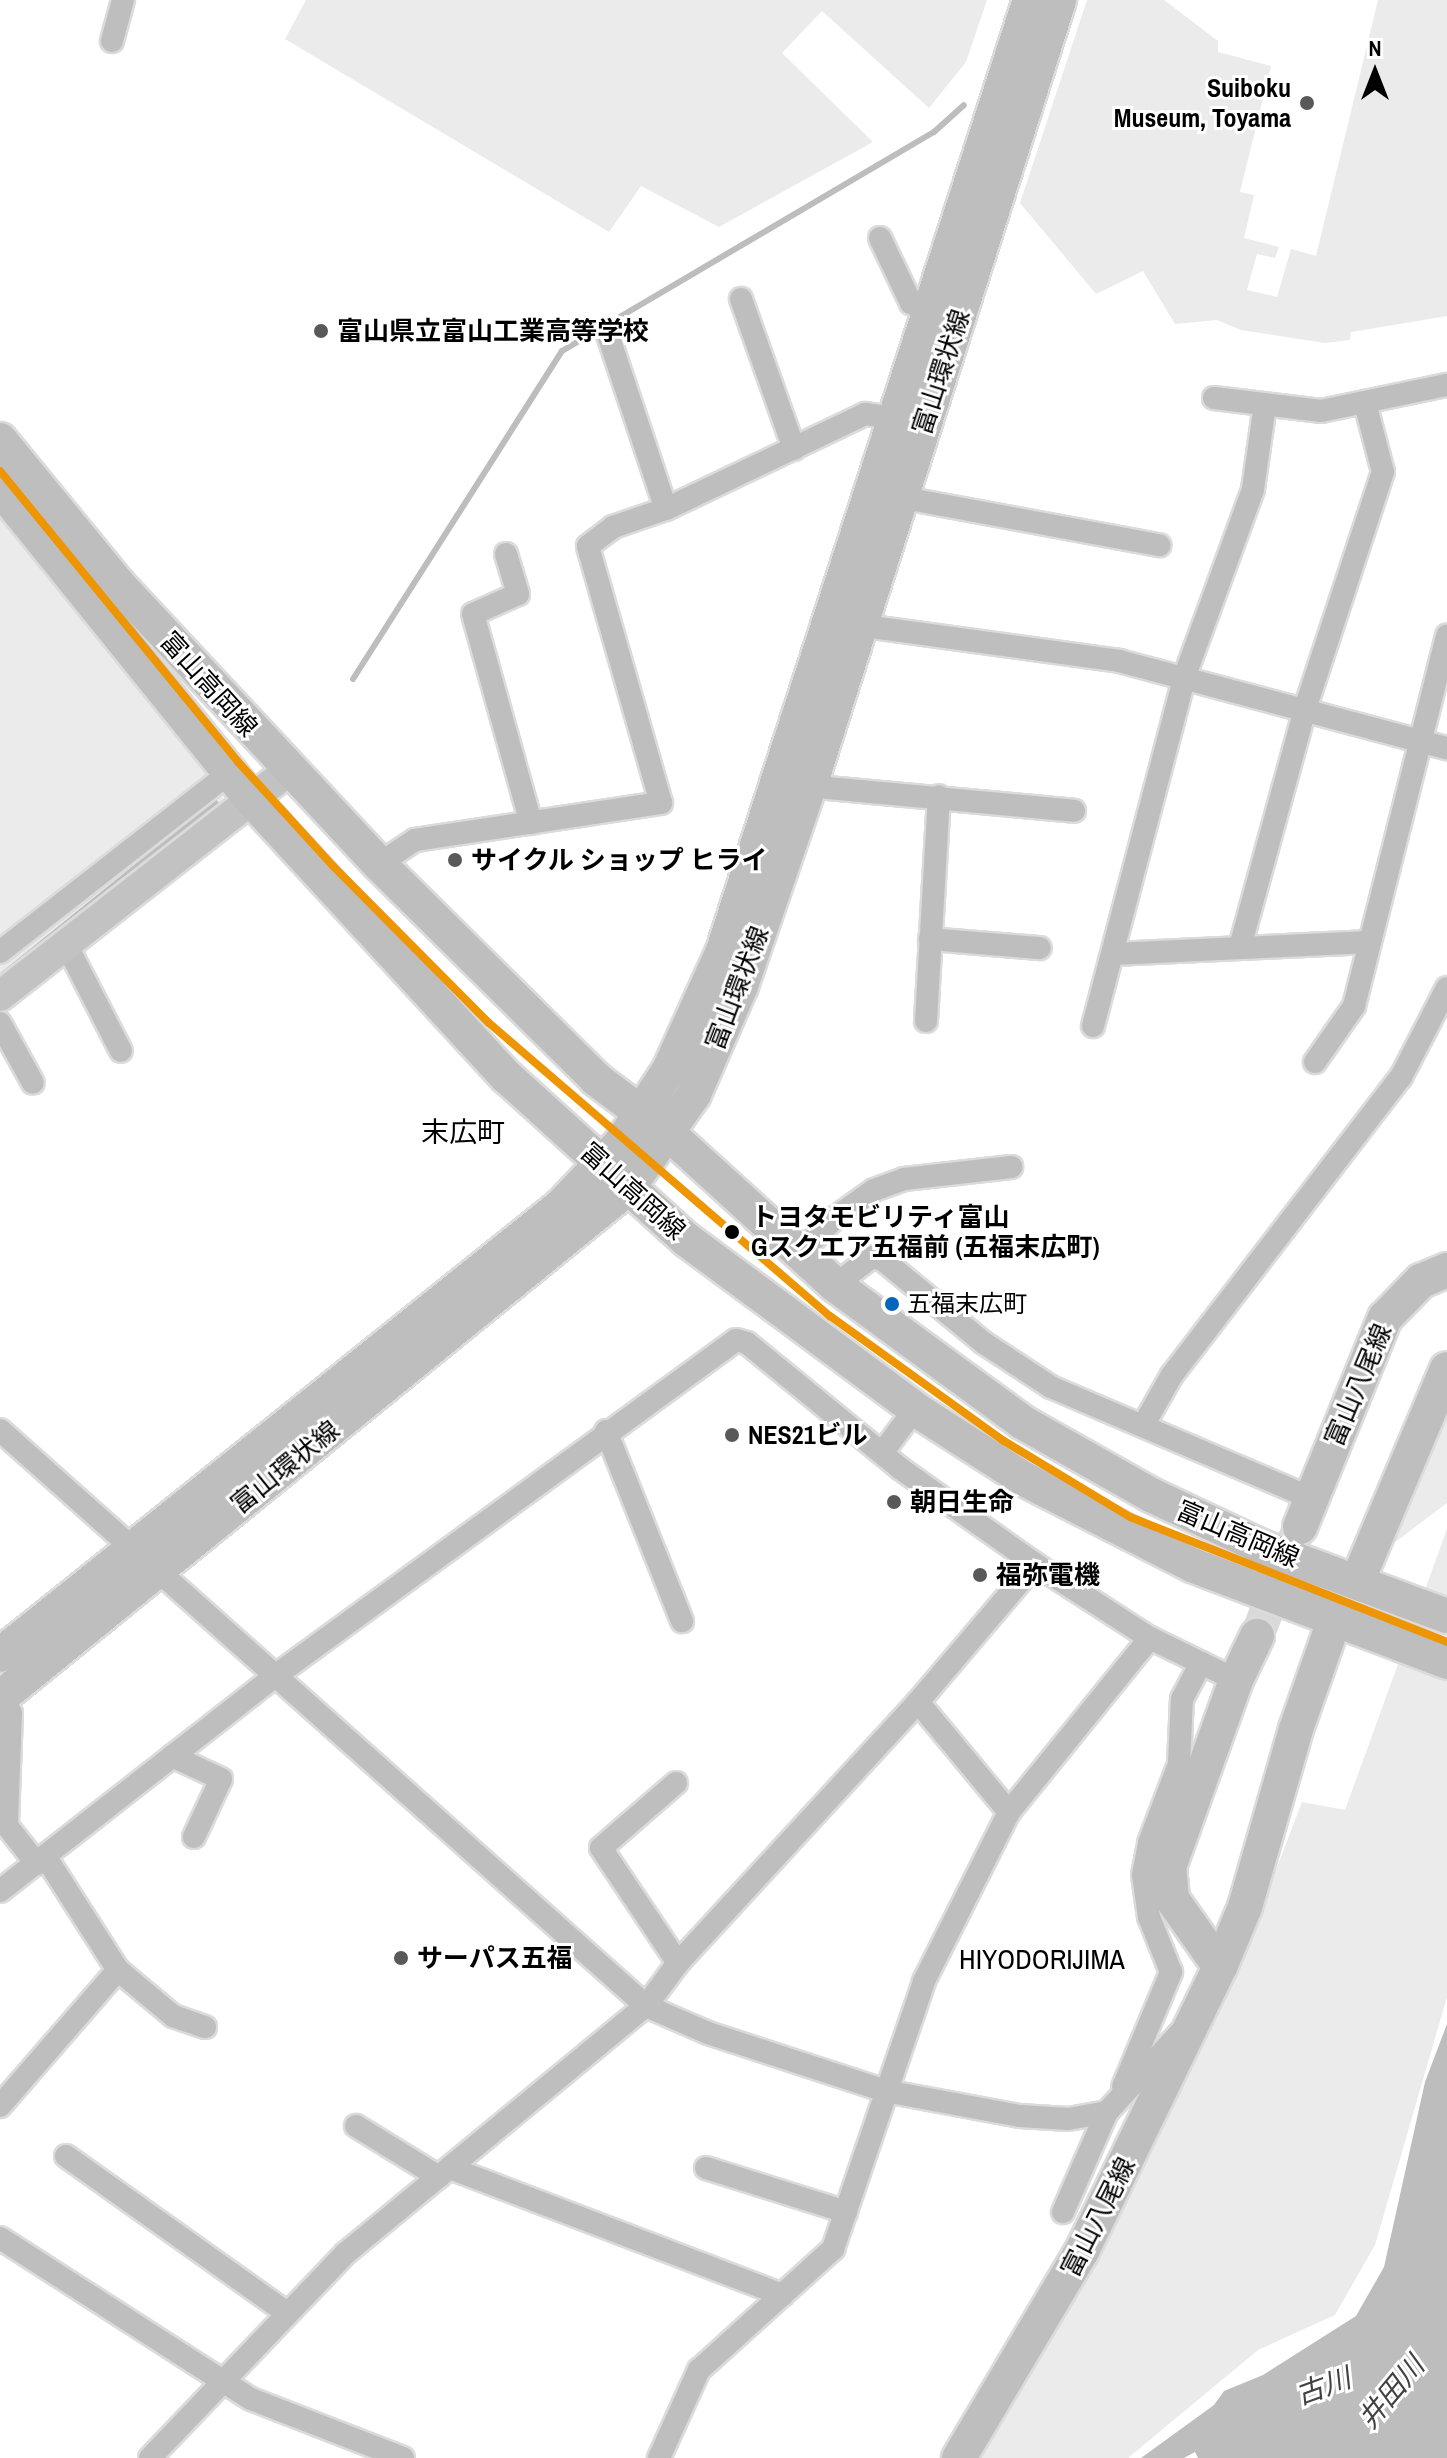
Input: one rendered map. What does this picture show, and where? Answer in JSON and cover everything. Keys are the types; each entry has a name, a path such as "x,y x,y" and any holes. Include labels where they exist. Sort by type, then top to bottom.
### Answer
{"main road":[{"name":"富山環状線","path":"910,421 929,312 1030,0"},
{"name":"富山環状線","path":"0,1697 144,1560 561,1206 603,1165 694,1094 741,986 796,776 886,494 1059,0"},
{"name":"富山高岡線","path":"0,440 109,575 288,771 379,864 596,1079 655,1123 835,1285 1022,1422 1112,1473 1264,1548 1447,1616"},
{"name":"富山高岡線","path":"0,488 250,798 507,1077 628,1188 768,1303 915,1409 1024,1479 1130,1536 1343,1624 1447,1662"},
{"name":"富山環状線","path":"0,1655 144,1560 628,1188 655,1123"},
{"name":"富山八尾線","path":"1306,1512 1385,1318 1421,1281 1447,1270"},
{"path":"1363,1584 1447,1369"},
{"name":"富山八尾線","path":"959,2458 1082,2251 1198,2015 1245,1907 1296,1729 1343,1624"},
{"path":"1220,1967 1172,1899 1169,1867 1236,1680 1257,1636"}],"street":[{"path":"112,41 123,0"},
{"path":"880,238 911,303 929,312"},
{"path":"741,299 794,449"},
{"path":"608,335 666,509"},
{"path":"1214,398 1321,411 1447,385"},
{"path":"1240,947 1305,709 1383,472 1365,403"},
{"path":"1093,1026 1184,678 1253,489 1265,405"},
{"path":"379,864 415,840 661,803 588,546 613,527 666,509 865,414 910,421"},
{"path":"886,494 1159,545"},
{"path":"506,554 518,594 473,614 531,823"},
{"path":"845,622 1119,661 1447,748"},
{"path":"1315,1062 1354,1006 1447,635"},
{"path":"0,996 288,771"},
{"path":"796,776 828,788 1074,811"},
{"path":"0,952 216,783"},
{"path":"926,1021 939,796"},
{"path":"930,939 1040,948"},
{"path":"1114,954 1370,942"},
{"path":"66,944 121,1051"},
{"path":"1144,1424 1172,1375 1401,1077 1447,988"},
{"path":"0,1023 33,1083"},
{"path":"799,1254 835,1218 874,1190 904,1179 1011,1167"},
{"path":"835,1285 872,1257 883,1260 1027,1373 1144,1424 1306,1512"},
{"path":"0,1891 275,1676 606,1431 736,1340 747,1343 882,1453 1035,1564 1150,1638 1236,1680"},
{"path":"882,1453 915,1409"},
{"path":"0,1430 646,2006 708,2033 885,2091 1020,2116 1068,2119 1113,2107 1198,2015"},
{"path":"606,1431 682,1621"},
{"path":"150,2458 220,2381 346,2253 646,2006 678,1963 918,1702 1035,1564"},
{"path":"659,2458 699,2370 833,2249 924,1981 1009,1812 1150,1638"},
{"path":"1063,2212 1113,2107 1171,1972 1149,1917 1143,1875 1149,1843 1179,1764 1182,1699 1201,1663"},
{"path":"0,1697 11,1713 4,1820 41,1860 118,1970 173,2016 205,2027"},
{"path":"918,1702 1009,1812"},
{"path":"172,1756 221,1779 194,1837"},
{"path":"676,1783 601,1848 678,1963"},
{"path":"0,2106 118,1970"},
{"path":"356,2126 444,2172 783,2295"},
{"path":"66,2156 287,2313"},
{"path":"706,2168 846,2212"},
{"path":"0,2238 220,2381 359,2451 403,2458"}],"shaded area":[{"path":"306,0 987,0 966,62 929,108 822,11 782,53 873,142 719,227 641,186 609,232 285,39"},
{"path":"1087,0 1164,0 1218,41 1218,52 1271,66 1240,192 1254,195 1244,238 1279,247 1275,258 1257,254 1247,290 1277,297 1291,249 1316,256 1378,0 1447,0 1447,316 1351,332 1350,340 1325,343 1241,330 1217,320 1175,324 1143,271 1096,294 1020,203"},
{"path":"0,499 228,804 0,981"},
{"path":"1447,1379 1447,1503 1390,1546"},
{"path":"1447,1529 1447,1997 1375,2245 1335,2315 1258,2350 1128,2458 970,2458 1259,1914 1302,1802 1345,1810"}],"water":[{"path":"1447,2024 1447,2458 1198,2458 1195,2452 1184,2458 1141,2458 1214,2405 1224,2391 1263,2375 1356,2316 1384,2267 1425,2082"}],"waterway":[{"path":"353,679 562,351 934,132 964,105"},
{"path":"0,977 216,803"}],"tunnel":[{"path":"1257,1636 1298,1531"}],"transit line":[{"path":"0,471 239,763 333,866 489,1023 830,1316 1004,1441 1130,1517 1447,1642"}],"place":[{"name":"Suiboku Museum, Toyama","path":"1307,103"},
{"name":"富山県立富山工業高等学校","path":"321,331"},
{"name":"サイクル ショップ ヒライ","path":"455,860"},
{"name":"トヨタモビリティ富山 Gスクエア五福前 (五福末広町)","path":"732,1232"},
{"name":"五福末広町","path":"892,1304"},
{"name":"NES21ビル","path":"732,1435"},
{"name":"朝日生命","path":"894,1502"},
{"name":"福弥電機","path":"980,1575"},
{"name":"サーパス五福","path":"401,1958"}],"district":[{"name":"末広町","path":"463,1132"},
{"name":"HIYODORIJIMA","path":"1042,1959"}],"water label":[{"name":"古川","path":"1323,2386"},
{"name":"井田川","path":"1391,2392"}]}
